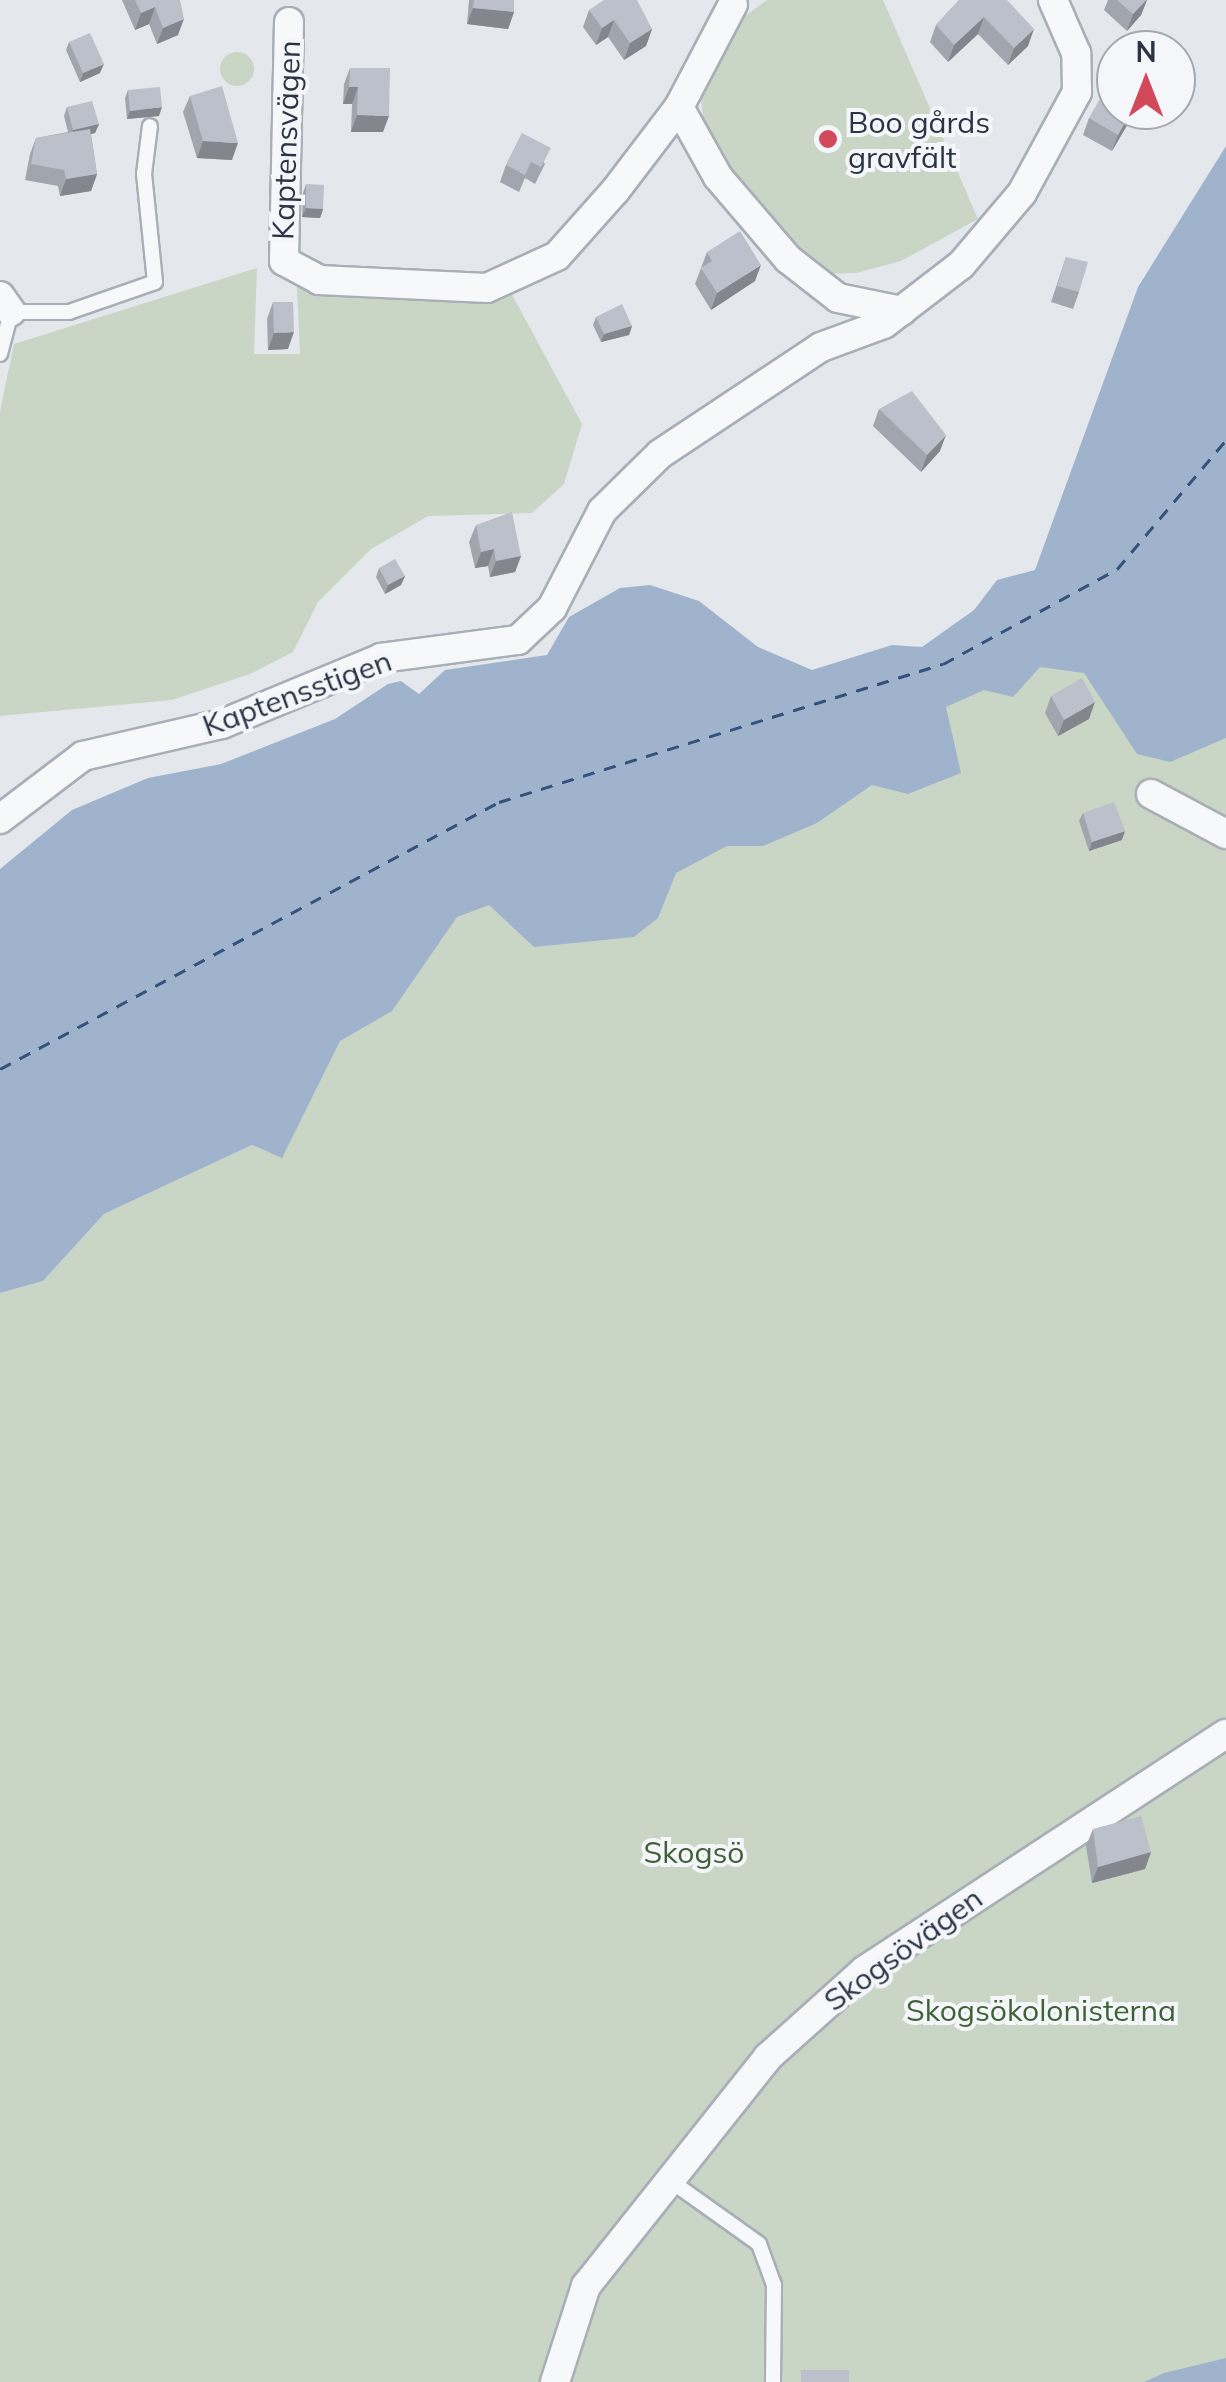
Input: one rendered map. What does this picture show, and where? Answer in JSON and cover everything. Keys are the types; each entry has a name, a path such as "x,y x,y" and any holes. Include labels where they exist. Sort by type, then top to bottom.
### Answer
{"street":[{"name":"Kaptensstigen","path":"0,819 83,756 222,724 382,658 518,640 552,608 602,512 660,454 822,347 902,310 961,265 1063,127 1078,72 1053,0"},
{"name":"Kaptensvägen","path":"289,22 279,244 292,270 319,280 488,288 530,274 582,228 679,107 737,1"},
{"path":"679,107 718,177 788,259 838,298 902,310"},
{"path":"1152,794 1226,834"},
{"name":"Skogsövägen","path":"554,2382 586,2286 768,2057 864,1970 1226,1734"}],"lane":[{"path":"0,354 6,304 69,312 155,282 144,174 150,126"},
{"path":"668,2179 759,2244 774,2285 773,2382"}],"green space":[{"path":"767,0 883,0 978,219 901,261 856,273 823,274 786,243 738,186 704,126 701,98 738,21"},
{"path":"237,52 249,57 254,69 249,81 237,86 225,81 220,69 225,57"},
{"path":"257,268 254,354 300,354 297,287 510,291 582,424 564,484 532,513 428,516 371,549 318,602 293,652 250,674 172,700 0,716 0,411 14,344"},
{"name":"Skogsö","path":"1226,475 1226,2382 0,2382 0,1293 43,1281 104,1214 252,1145 271,1153 158,983 771,742"}],"water":[{"path":"1226,146 1226,738 1170,762 1137,754 1084,673 1040,667 1013,697 984,690 946,707 961,773 908,794 872,785 817,823 763,846 727,846 676,873 658,918 634,937 534,947 489,905 457,917 392,1011 340,1041 282,1158 252,1145 104,1214 43,1281 0,1293 0,869 72,810 148,778 221,764 335,719 388,684 401,681 419,694 445,670 547,655 569,617 620,588 650,585 699,601 758,647 812,670 892,645 922,647 974,610 997,580 1035,570 1138,287"},
{"path":"1226,2358 1226,2382 1144,2382 1164,2373"}],"building":[{"path":"135,0 180,0 184,19 163,28 155,7 141,13"},
{"path":"474,0 514,0 514,12 473,8"},
{"path":"604,0 637,0 652,29 630,43 614,20 602,28 589,10"},
{"path":"959,0 1007,0 1034,29 1014,48 984,17 954,45 936,25"},
{"path":"1117,0 1146,0 1133,14"},
{"path":"90,33 104,64 83,73 69,42"},
{"path":"350,68 390,68 389,116 357,115 358,87 349,87"},
{"path":"222,86 238,143 203,141 190,96"},
{"path":"160,87 162,107 130,111 128,90"},
{"path":"92,101 99,124 73,130 67,107"},
{"path":"90,129 97,174 66,179 64,170 31,164 36,138"},
{"path":"522,133 551,148 541,167 531,162 525,175 506,165"},
{"path":"306,184 324,185 323,209 306,208"},
{"path":"740,231 761,265 717,293 701,268 712,261 707,252"},
{"path":"1066,257 1088,262 1079,292 1057,286"},
{"path":"273,302 293,302 294,332 274,333"},
{"path":"622,304 632,326 604,334 596,317"},
{"path":"912,391 946,435 927,455 879,409"},
{"path":"512,512 521,556 496,561 494,549 481,552 476,525"},
{"path":"395,559 405,576 388,585 379,568"},
{"path":"1082,678 1095,702 1064,720 1051,696"},
{"path":"1114,802 1125,831 1092,842 1083,813"},
{"path":"1141,1816 1151,1852 1098,1867 1093,1829"},
{"path":"801,2370 849,2370 849,2382 801,2382"}],"ferry route":[{"path":"0,1069 499,802 943,664 1117,569 1226,440"}],"place":[{"name":"Boo gårds gravfält","path":"828,139"}],"park label":[{"name":"Skogsökolonisterna","path":"1041,2010"}]}
